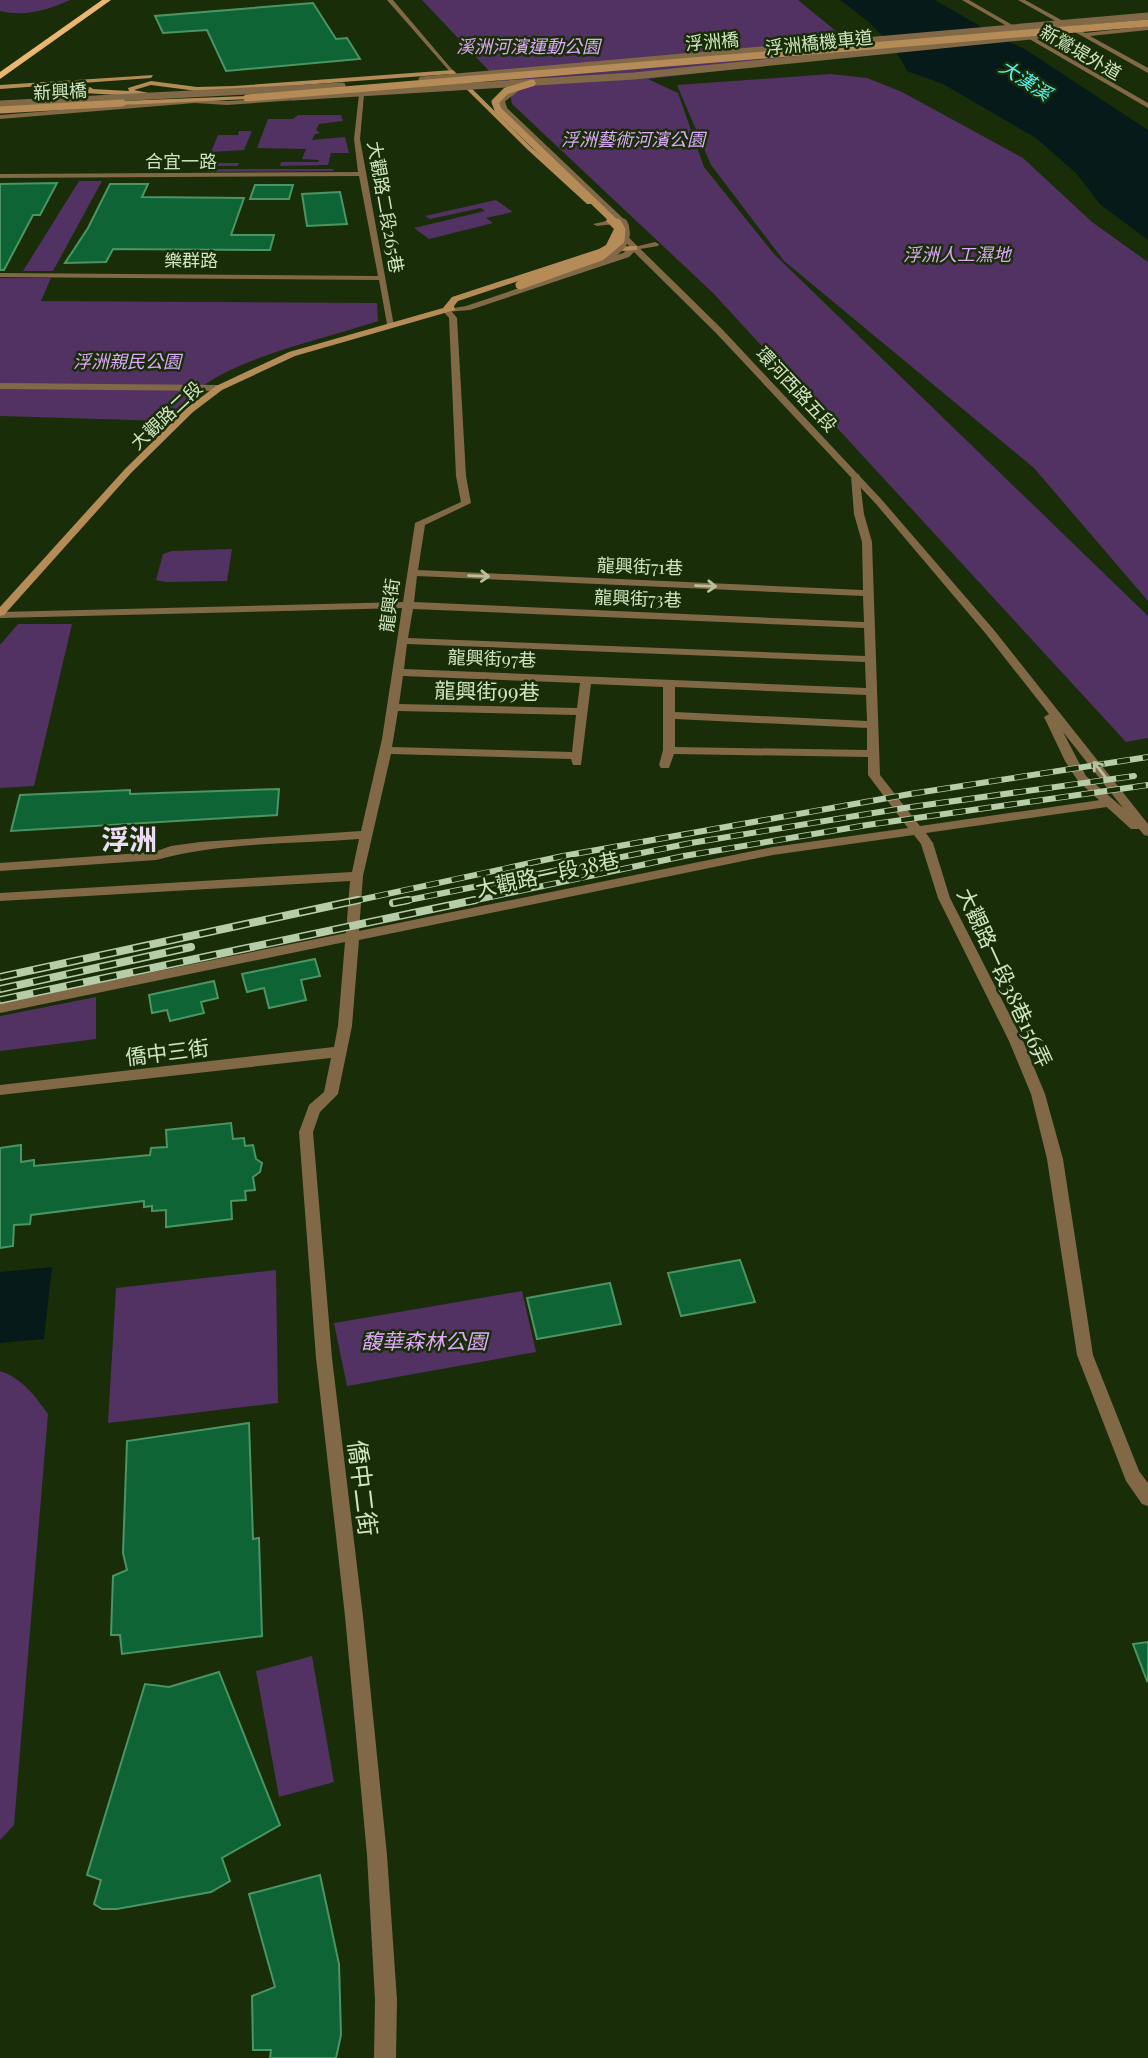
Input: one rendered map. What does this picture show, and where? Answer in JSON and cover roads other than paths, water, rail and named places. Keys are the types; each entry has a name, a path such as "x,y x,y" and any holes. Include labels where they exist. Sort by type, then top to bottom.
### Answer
{"highway":[{"path":"0,67 93,0"},
{"path":"0,76 107,0"}],"main road":[{"path":"1038,31 1102,30 1148,21"},
{"name":"浮洲橋","path":"146,103 247,98 765,56 1148,21"},
{"name":"浮洲橋","path":"187,96 350,86 1038,31"},
{"name":"浮洲橋","path":"446,310 601,256 620,240 621,230 616,221 498,110 495,102 498,97 510,89 537,82 719,64 765,56"},
{"path":"1,89 151,76 205,84 298,83 453,72"},
{"name":"環河西路五段","path":"453,72 530,149 618,229"},
{"path":"0,111 93,88 117,86 121,84 121,78"},
{"path":"139,94 130,89 151,83 204,89 298,83"},
{"path":"1,89 187,96"},
{"name":"新興橋","path":"0,111 187,96"},
{"path":"602,251 609,246 618,229"},
{"path":"446,310 455,299 602,251 634,248"},
{"name":"大觀路二段","path":"0,614 128,471 190,410 219,388 292,355 446,310"}],"street":[{"name":"環河西路五段","path":"390,0 453,72"},
{"name":"新鶯堤外道","path":"965,0 1148,106"},
{"path":"1021,0 1148,71"},
{"path":"1062,22 1116,18 1148,21"},
{"path":"1116,18 1113,20 1130,29 1138,29"},
{"path":"1083,35 1138,29 1148,21"},
{"path":"422,80 1148,21"},
{"name":"浮洲橋機車道","path":"247,98 558,82 853,51 1102,30"},
{"path":"520,285 610,256 625,242 627,233 625,225 618,217 504,110 500,105 505,95 518,88 538,83 711,68"},
{"path":"0,111 292,86 350,86"},
{"path":"0,111 195,101 227,103 470,88"},
{"name":"大觀路二段265巷","path":"361,95 357,139 391,324"},
{"path":"0,111 146,103"},
{"name":"合宜一路","path":"0,176 362,174"},
{"path":"597,224 611,222"},
{"name":"環河西路五段","path":"618,229 856,476 964,600 1148,832"},
{"path":"446,310 467,308 493,300 626,255 634,248 655,244"},
{"name":"樂群路","path":"0,275 382,278"},
{"name":"龍興街","path":"352,935 357,876 385,750 419,523 466,503 461,476 453,318 446,310"},
{"path":"0,386 219,388"},
{"name":"大觀路一段38巷156弄","path":"856,476 859,514 867,542 874,775 927,843 944,898 1016,1041 1038,1094 1055,1159 1085,1355 1132,1475 1148,1498"},
{"name":"龍興街71巷","path":"411,573 868,593"},
{"name":"龍興街73巷","path":"0,614 405,605 869,625"},
{"path":"402,641 869,659"},
{"name":"龍興街97巷","path":"397,673 871,691"},
{"path":"385,750 577,759 586,680"},
{"path":"666,765 669,750 669,683"},
{"path":"1042,699 1071,761 1107,803 1148,840"},
{"name":"龍興街99巷","path":"391,707 583,712"},
{"path":"668,716 872,725"},
{"path":"669,750 875,754"},
{"name":"大觀路一段38巷","path":"0,1008 759,853 1107,803"},
{"path":"0,867 156,856 171,850 200,846 364,835"},
{"path":"0,897 357,876"},
{"name":"僑中二街","path":"352,935 345,1026 331,1094 314,1109 306,1132 327,1383 352,1592 377,1855 386,2000 385,2058"},
{"name":"僑中三街","path":"0,1090 340,1052"}],"water":[{"name":"大漢溪","path":"840,0 935,0 1023,48 1148,130 1148,240 1100,204 1076,173 1036,138 943,84 907,71 887,40"},
{"path":"52,1267 44,1339 0,1343 0,1272"}],"railway":[{"path":"350,902 563,856 910,794 1148,757"},
{"path":"399,902 691,843 904,808 1134,776"},
{"path":"467,902 684,856 867,825 1148,785"},
{"path":"0,977 358,900"},
{"path":"393,903 408,900"},
{"path":"0,1000 475,900"},
{"path":"0,989 191,947"}],"district":[{"name":"浮洲","path":"129,838"}],"park label":[{"name":"溪洲河濱運動公園","path":"528,46"},
{"name":"浮洲藝術河濱公園","path":"633,139"},
{"name":"浮洲人工濕地","path":"957,254"},
{"name":"浮洲親民公園","path":"127,361"},
{"name":"馥華森林公園","path":"424,1340"}]}
